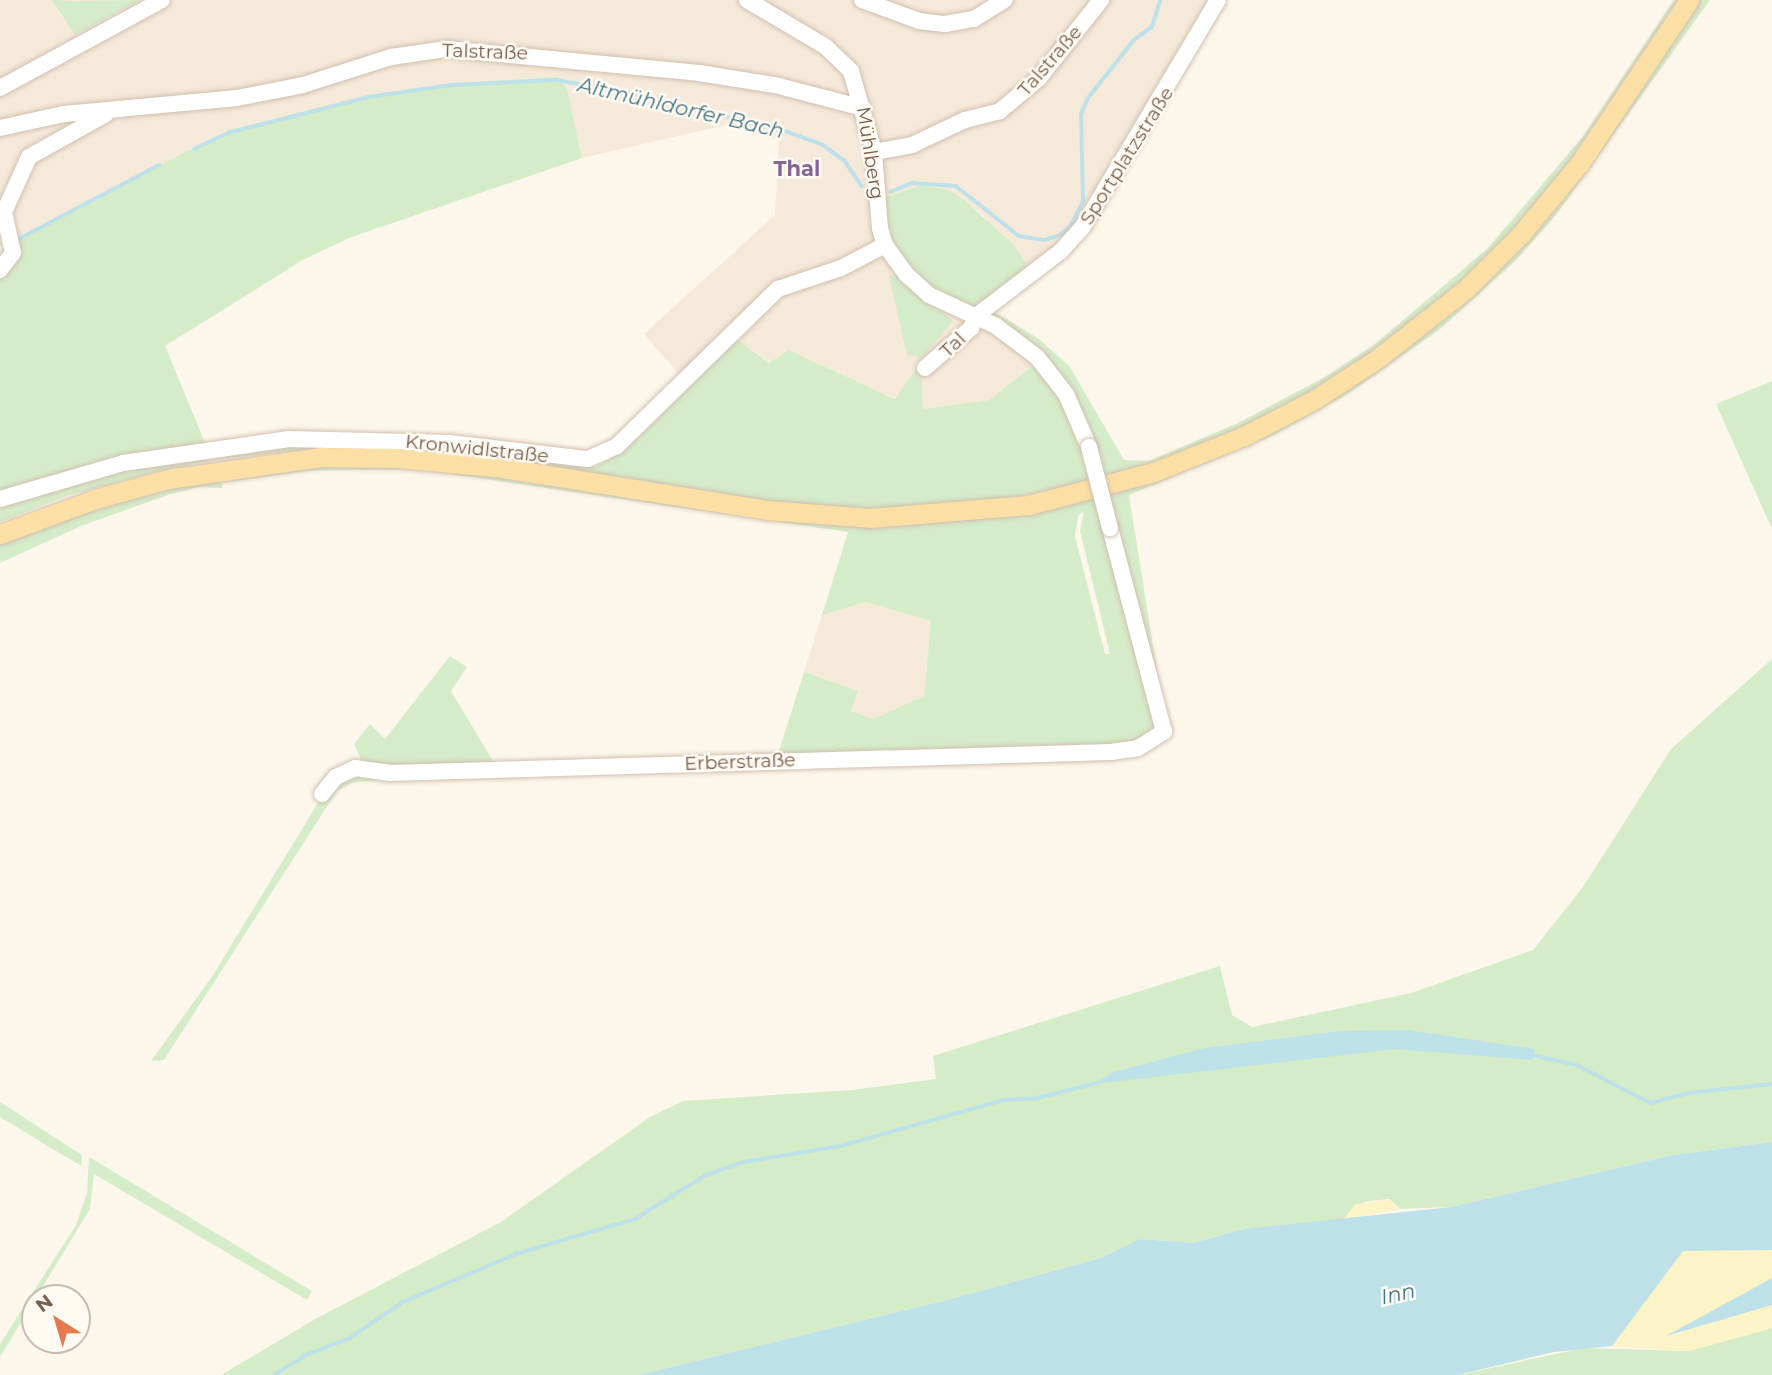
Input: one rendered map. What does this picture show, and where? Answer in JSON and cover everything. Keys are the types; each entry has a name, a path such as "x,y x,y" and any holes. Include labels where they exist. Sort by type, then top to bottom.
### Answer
{"main road":[{"path":"0,534 64,509 158,482 242,465 321,457 489,466 767,510 870,518 1029,505 1154,472 1244,436 1311,401 1377,359 1466,289 1521,234 1580,163 1689,0"}],"street":[{"path":"0,88 162,0"},
{"name":"Mühlberg","path":"747,0 843,61 859,88 874,152 885,245 907,275 929,295 1013,336 1047,368 1066,394 1089,447 1164,732"},
{"path":"862,0 919,21 945,24 974,19 1004,0"},
{"name":"Talstraße","path":"874,152 912,145 965,120 1000,111 1039,78 1101,0"},
{"name":"Sportplatzstraße","path":"976,317 1061,251 1082,229 1218,0"},
{"name":"Talstraße","path":"0,128 40,117 237,98 303,85 391,57 474,49 712,75 863,108"},
{"name":"Talstraße","path":"0,270 11,261 4,212 30,158 108,112"},
{"name":"Kronwidlstraße","path":"0,499 123,463 289,439 449,443 588,459 617,446 779,289 841,268 885,245"},
{"name":"Tal","path":"925,368 971,328 976,317"},
{"name":"Erberstraße","path":"322,794 336,778 355,768 389,773 1111,752 1139,748 1164,732"}],"shaded area":[{"path":"0,0 1224,0 1146,139 1085,232 1024,273 984,216 949,190 923,185 885,197 949,301 1035,364 989,400 923,409 921,364 896,399 789,350 770,363 736,338 693,380 679,374 644,334 775,215 779,141 726,125 582,158 567,90 450,84 369,95 229,130 0,246"},
{"path":"866,602 931,621 924,696 873,719 851,711 857,691 804,672 822,615"}],"green space":[{"path":"52,0 75,1 139,0 75,35"},
{"path":"1674,0 1683,0 1547,193 1485,262 1380,349 1295,403 1205,445 1104,480 1079,406 991,316 995,312 1039,339 1070,367 1124,460 1149,461 1238,423 1325,377 1375,344 1488,248 1584,135"},
{"path":"1699,0 1710,0 1556,215 1515,261 1440,329 1348,394 1274,435 1129,495 1167,733 1156,721 1146,739 1109,748 777,757 804,672 858,691 851,711 873,719 924,696 931,621 866,602 822,615 848,532 415,469 307,471 233,481 231,477 336,466 449,469 853,524 942,522 1012,514 1128,487 1429,329 1623,114","holes":["1084,511 1080,531 1110,654 1105,654 1075,536 1078,516"]},
{"path":"558,77 567,89 582,158 349,238 301,261 165,346 206,445 0,496 0,273 11,241 229,130 369,95 450,84"},
{"path":"923,185 949,190 964,200 1013,244 1026,263 1026,269 978,307 966,308 926,288 888,242 885,197"},
{"path":"899,274 953,321 922,357 907,355 889,276"},
{"path":"736,338 769,363 789,350 895,399 921,362 923,409 989,400 1035,364 1061,397 1091,484 942,509 827,510 326,448 217,459 159,471 66,496 0,522 0,502 119,466 326,440 526,456 596,467 626,449"},
{"path":"1772,381 1772,529 1716,404"},
{"path":"222,479 222,488 199,487 171,494 81,526 0,563 0,544 40,528 162,489"},
{"path":"450,656 467,667 451,691 496,766 380,769 363,764 354,744 370,724 385,739"},
{"path":"1772,659 1772,1142 1673,1155 1451,1207 1400,1209 1389,1199 1355,1205 1343,1220 1244,1229 1193,1243 1140,1239 1101,1258 947,1300 638,1375 221,1375 317,1318 501,1222 650,1117 683,1101 852,1090 936,1079 933,1056 1220,966 1232,1015 1252,1027 1411,993 1533,950 1583,887 1671,749"},
{"path":"426,774 352,783 337,791 164,1060 151,1061 213,975 321,798 348,775"},
{"path":"0,1102 82,1155 81,1166 0,1117"},
{"path":"89,1157 312,1291 307,1300 94,1174 90,1209 44,1284 38,1284 76,1225 87,1193"},
{"path":"21,1311 21,1322 0,1357 0,1344"},
{"path":"1772,1328 1772,1375 1458,1375 1584,1348 1689,1351"}],"sand":[{"path":"1389,1199 1400,1209 1343,1220 1355,1205"},
{"path":"1772,1250 1772,1278 1670,1335 1772,1305 1772,1328 1689,1351 1612,1346 1683,1251"}],"water":[{"path":"1408,1030 1535,1049 1533,1060 1395,1049 1094,1084 1114,1072 1205,1048 1341,1031"},
{"name":"Inn","path":"1772,1142 1772,1250 1683,1251 1612,1346 1554,1352 1457,1375 638,1375 947,1300 1101,1258 1140,1239 1193,1243 1244,1229 1451,1207 1673,1155"},
{"path":"1772,1278 1772,1305 1666,1336"}],"waterway":[{"name":"Altmühldorfer Bach","path":"890,192 912,183 956,186 1019,236 1045,240 1060,235 1070,227 1083,201 1081,115 1088,98 1134,40 1152,27 1160,0"},
{"name":"Altmühldorfer Bach","path":"194,149 228,133 369,97 451,85 556,80 632,93 788,132 823,145 845,161 862,186"},
{"name":"Altmühldorfer Bach","path":"15,241 159,165"},
{"path":"1532,1055 1577,1065 1651,1103 1688,1093 1772,1084"},
{"path":"274,1375 306,1355 350,1338 403,1302 516,1254 635,1219 706,1175 744,1162 841,1146 1004,1100 1037,1098 1097,1083"}],"district":[{"name":"Thal","path":"797,169"}]}
